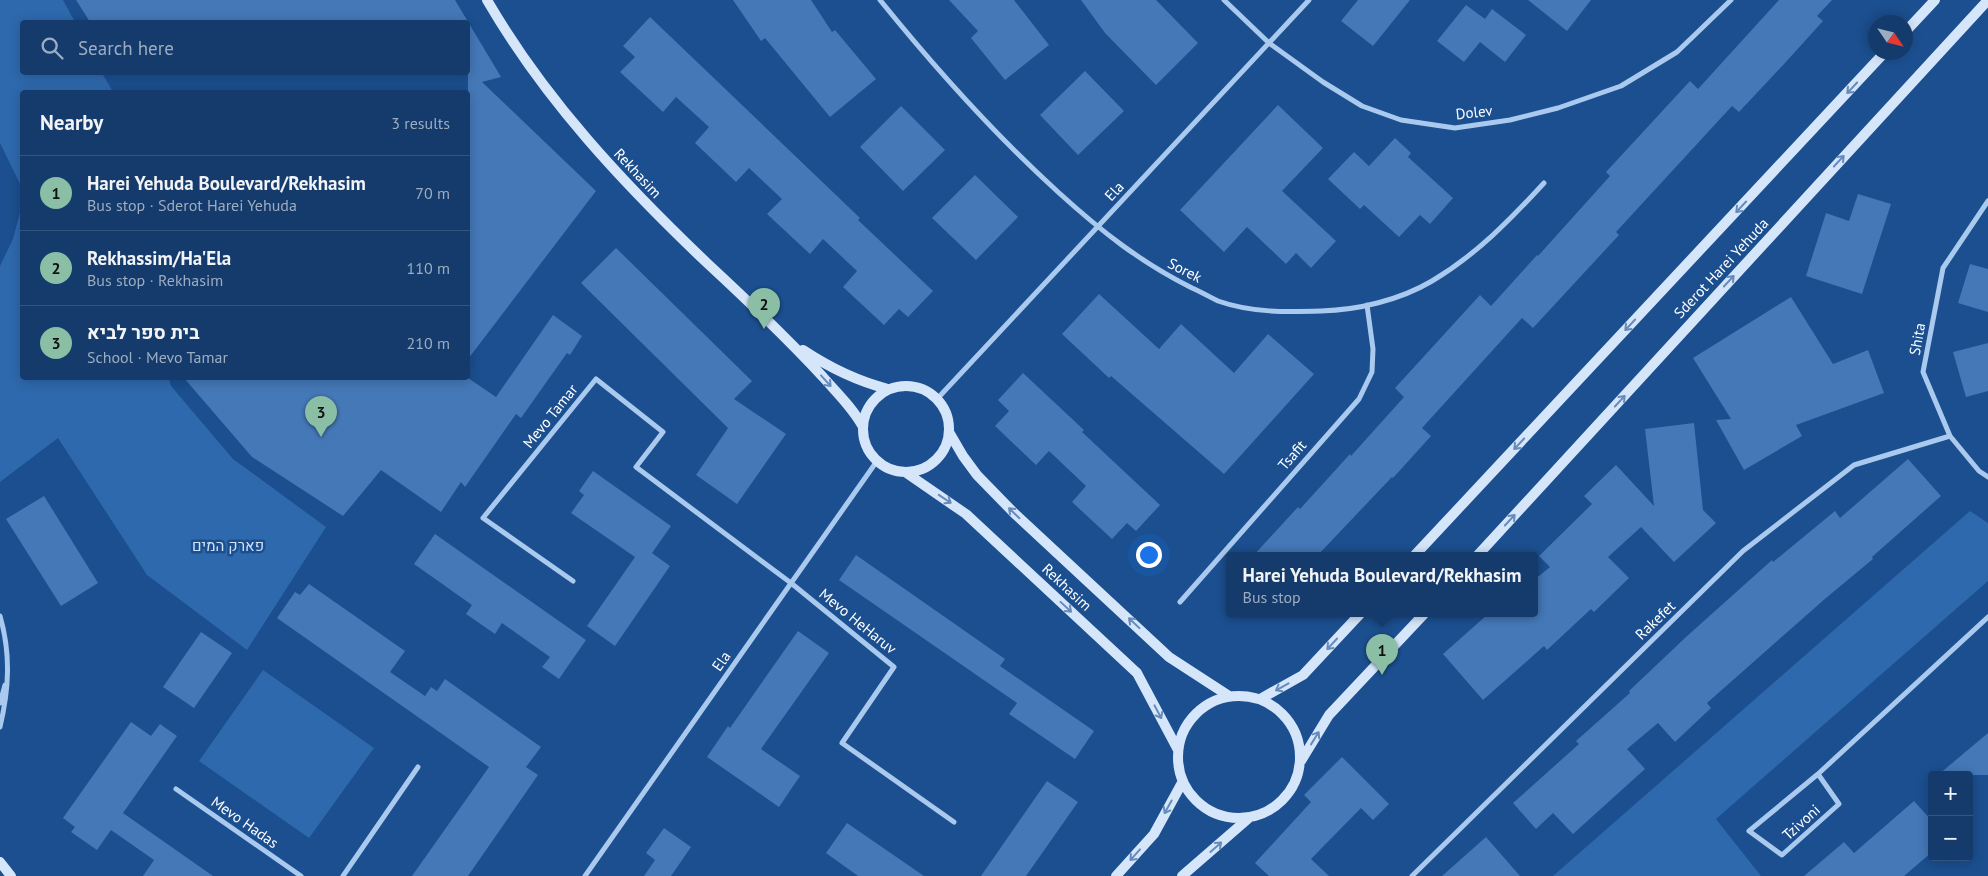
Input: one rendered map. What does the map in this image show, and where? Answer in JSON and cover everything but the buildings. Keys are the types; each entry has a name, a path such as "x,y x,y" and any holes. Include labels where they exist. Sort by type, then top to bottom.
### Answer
{"street":[{"name":"Rekhasim","path":"486,0 508,37 575,127 658,216 793,344 855,412 863,427"},
{"name":"Sorek","path":"880,0 912,40 970,105 1031,167 1098,228 1144,262 1219,301 1273,312 1341,310 1388,300 1431,282 1477,250 1507,224 1544,183"},
{"name":"Dolev","path":"1224,0 1269,43 1322,82 1362,106 1402,120 1455,128 1510,120 1558,108 1621,86 1677,52 1731,0"},
{"name":"Ela","path":"937,399 1309,0"},
{"path":"1913,23 1934,0"},
{"name":"Sderot Harei Yehuda","path":"1480,552 1988,0"},
{"name":"Sderot Harei Yehuda","path":"1418,552 1878,60"},
{"name":"Shita","path":"1988,200 1943,268 1923,372 1950,436 1979,471 1988,477"},
{"name":"Tsafit","path":"1180,602 1359,399 1372,372 1374,349 1367,305"},
{"name":"Rekhasim","path":"793,344 856,380 888,389"},
{"name":"Mevo Tamar","path":"574,580 484,518 596,379 662,432 636,467 791,583"},
{"path":"902,385 918,387 931,393 937,399 942,404 948,418 949,432 945,447 936,459 920,470 905,472 890,469 877,461 865,442 863,427 866,413 874,400 888,389 902,385"},
{"name":"Rekhasim","path":"949,432 977,475 1014,513 1169,656 1229,696"},
{"name":"Rakefet","path":"1412,876 1743,551 1854,465 1950,436"},
{"name":"Ela","path":"585,876 877,461"},
{"name":"Rekhasim","path":"905,472 966,514 1137,673 1178,750"},
{"name":"Mevo HeHaruv","path":"791,583 894,667 842,743 954,822"},
{"path":"0,616 6,642 8,666 0,703"},
{"path":"1260,698 1303,675 1357,617"},
{"path":"1301,761 1329,715 1421,617"},
{"name":"Tzivoni","path":"1818,774 1839,804 1782,855 1749,831 1818,774 1988,617"},
{"path":"0,727 8,686 6,642"},
{"path":"1245,695 1260,698 1286,716 1295,730 1300,745 1301,761 1298,776 1290,791 1280,803 1266,812 1250,817 1233,818 1217,814 1203,806 1191,795 1183,781 1179,766 1178,750 1182,734 1190,720 1200,709 1214,701 1229,696 1245,695"},
{"path":"342,876 418,767"},
{"path":"1116,876 1154,834 1183,781"},
{"name":"Mevo Hadas","path":"176,789 301,876"},
{"path":"1182,876 1250,817"},
{"path":"0,862 11,876"}],"green space":[{"path":"0,0 63,0 74,20 20,20 20,75 103,75 112,90 20,90 20,184 0,143"},
{"name":"פארק המים","path":"20,213 20,380 170,380 171,386 233,459 326,527 247,650 147,575 58,438 0,482 0,266 13,239"},
{"path":"1970,511 1988,523 1988,581 1716,819 1761,876 1553,876"},
{"path":"263,670 374,748 309,838 199,761"}],"place":[{"name":"Rekhassim/Ha'Ela","path":"764,329"},
{"name":"בית ספר לביא","path":"321,437"},
{"name":"Harei Yehuda Boulevard/Rekhasim","path":"1382,675"}]}
